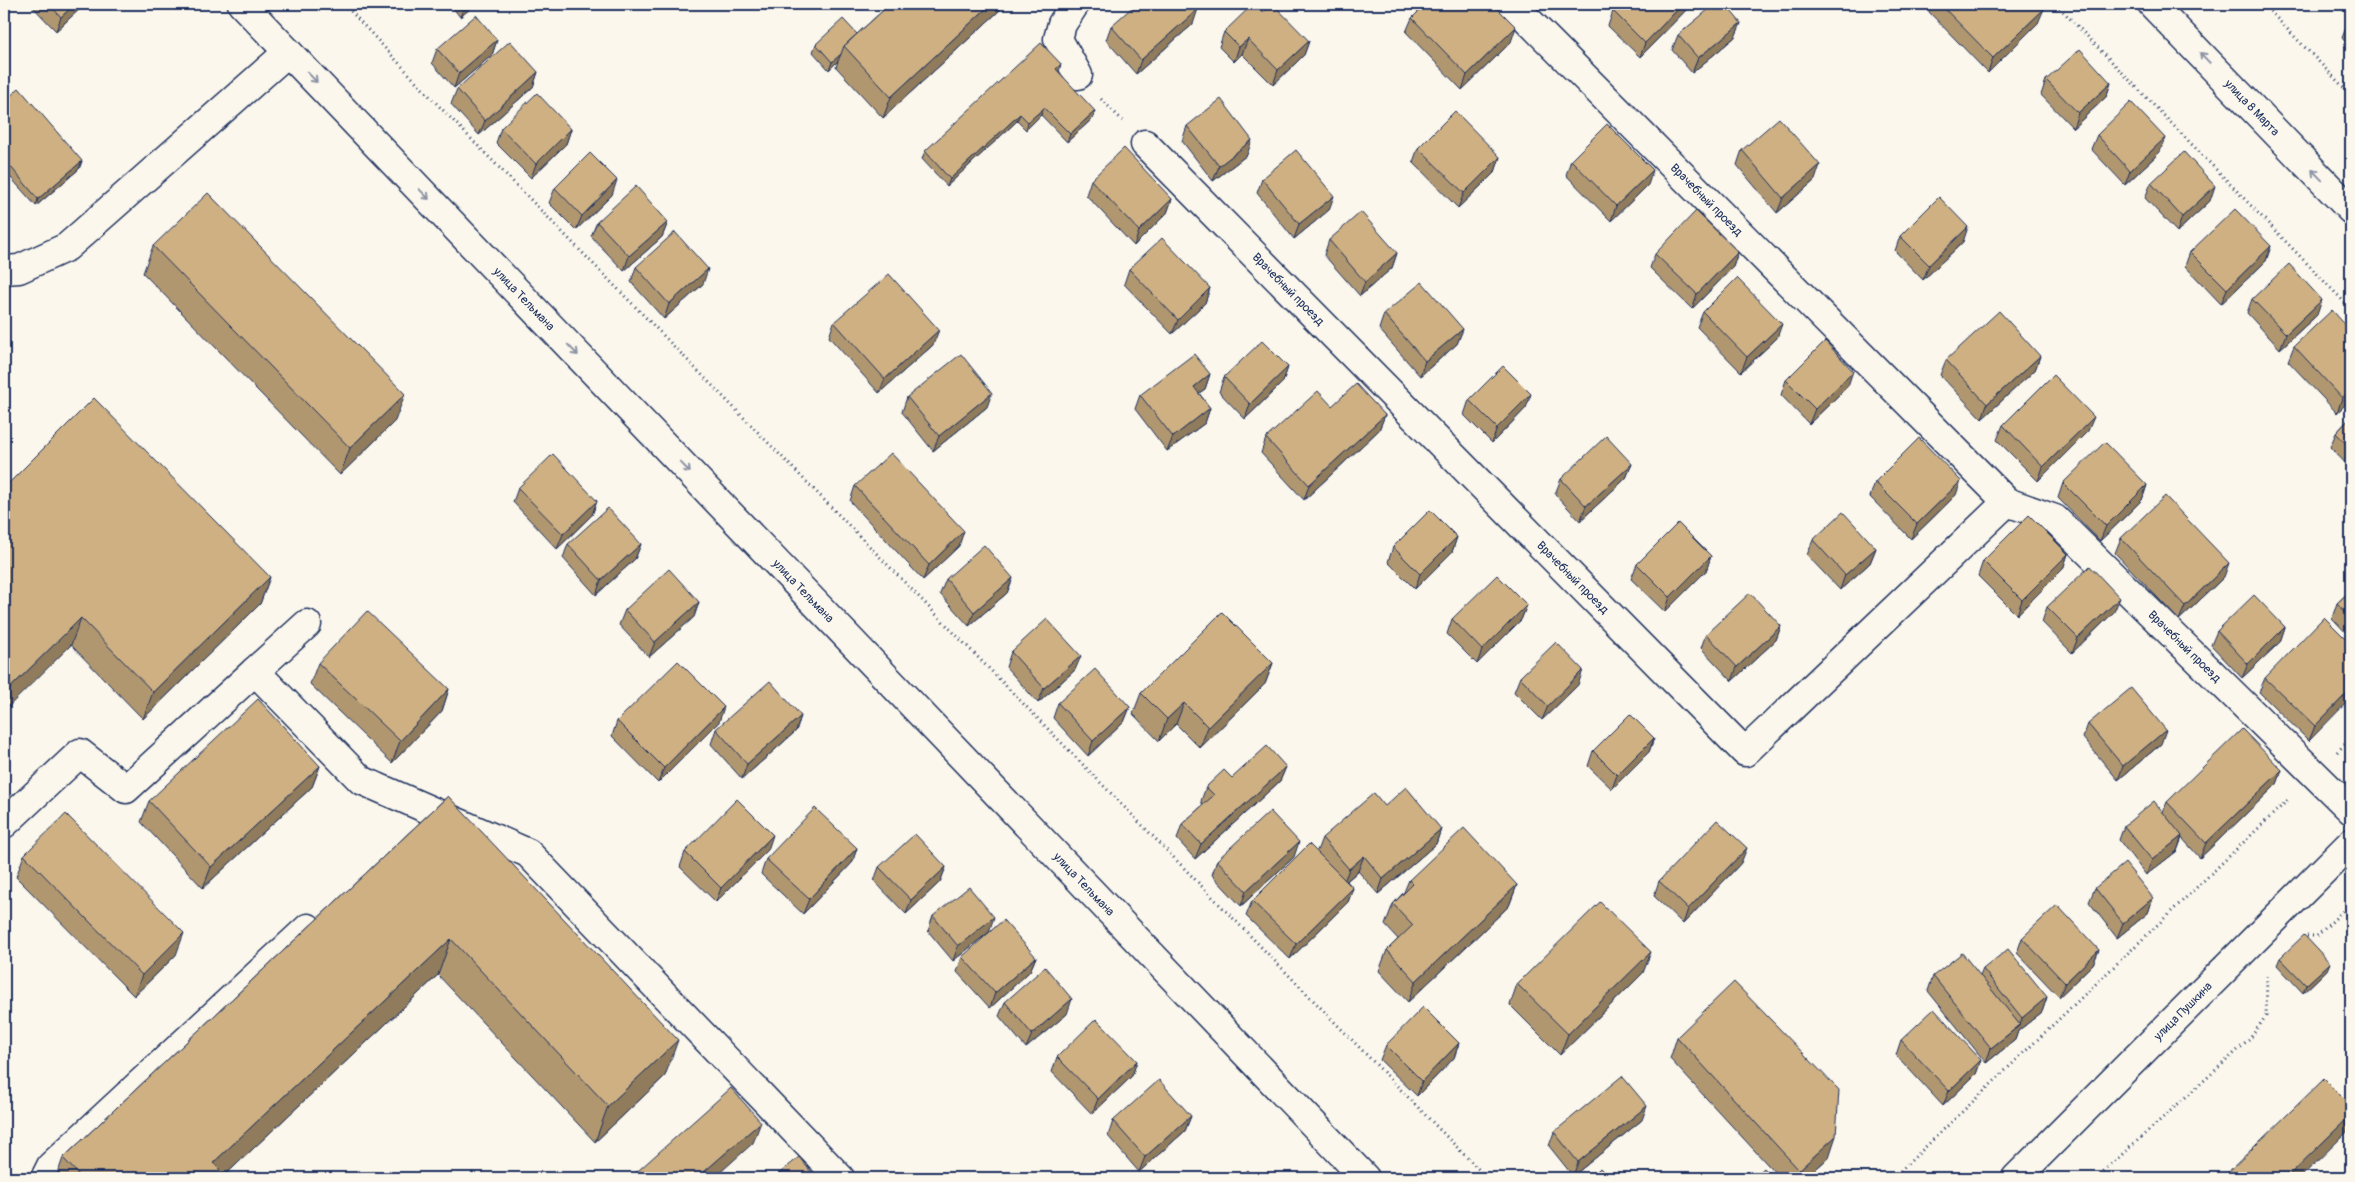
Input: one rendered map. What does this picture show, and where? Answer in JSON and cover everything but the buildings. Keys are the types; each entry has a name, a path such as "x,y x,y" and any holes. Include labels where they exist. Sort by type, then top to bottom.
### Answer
{"street":[{"name":"улица Тельмана","path":"242,4 1365,1178"},
{"path":"1075,4 1062,24 1058,39 1078,75"},
{"name":"Врачебный проезд","path":"1512,4 2007,502 2055,519 2351,810"},
{"name":"улица 8 Марта","path":"2152,4 2351,210"},
{"path":"4,270 19,269 67,247 288,52"},
{"name":"Врачебный проезд","path":"1145,144 1744,752 2007,502"},
{"path":"4,824 80,753 126,789 307,624"},
{"path":"256,671 360,780 528,853 840,1178"},
{"path":"412,832 433,811"},
{"name":"улица Пушкина","path":"2016,1178 2351,843"},
{"path":"45,1178 51,1166 325,912"}],"path":[{"path":"344,4 444,111 1487,1178"},
{"path":"2056,4 2351,309"},
{"path":"2263,4 2351,95"},
{"path":"1078,75 1145,144"},
{"path":"1893,1178 2351,738"},
{"path":"2301,936 2317,936 2351,903"},
{"path":"2096,1178 2249,1040 2266,1016 2267,967"}]}
